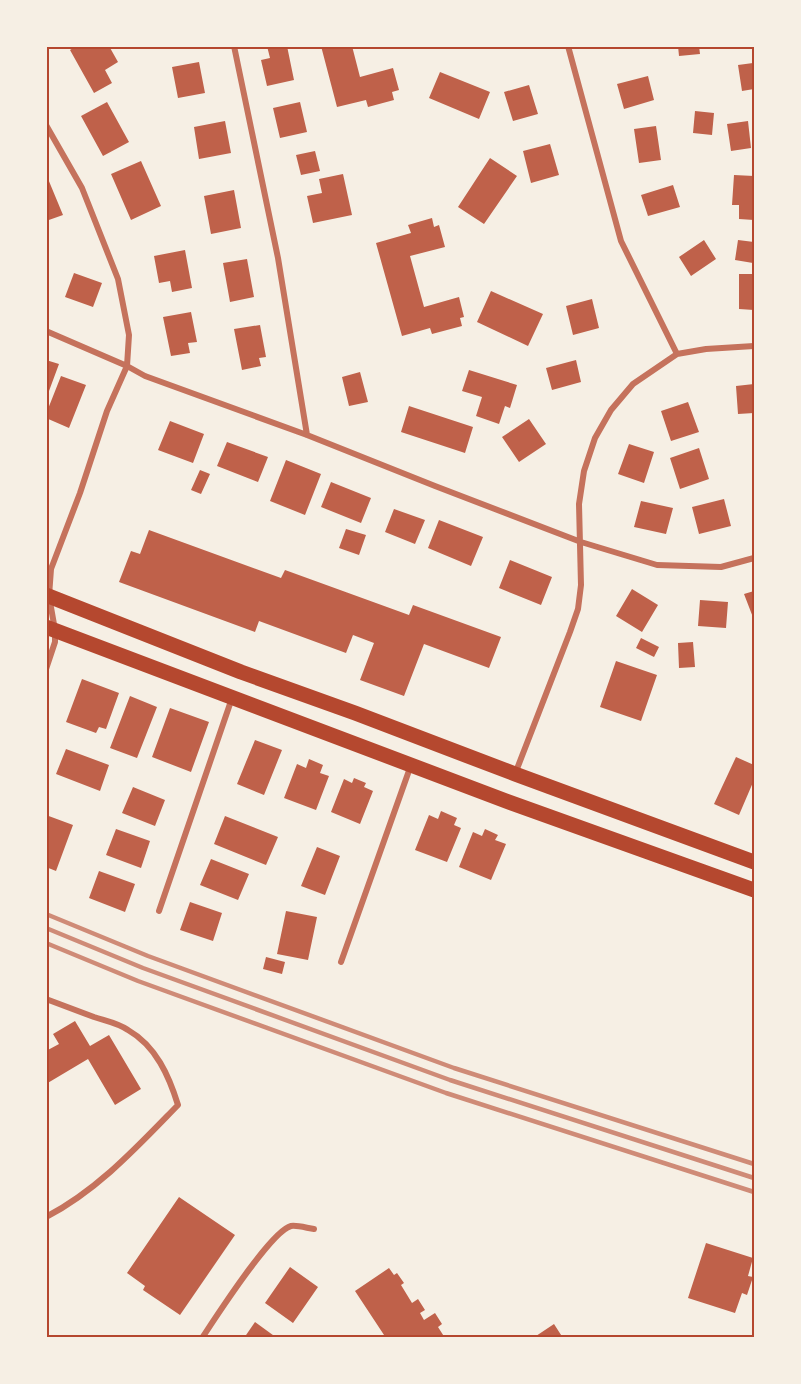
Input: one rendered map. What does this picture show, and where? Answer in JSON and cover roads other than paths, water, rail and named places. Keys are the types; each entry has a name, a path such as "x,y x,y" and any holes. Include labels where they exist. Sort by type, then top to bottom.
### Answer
{"main road":[{"path":"48,595 242,672 754,862"},
{"path":"51,628 506,801 754,890"},
{"path":"232,698 242,672"},
{"path":"506,801 514,774"}],"street":[{"path":"234,46 278,258 307,435"},
{"path":"568,46 621,241 677,354"},
{"path":"46,125 82,188 118,279 129,335 127,366 108,411 51,569 48,595 51,628 56,642 46,669"},
{"path":"46,331 154,380 307,435 581,542 657,565 721,567 754,558"},
{"path":"514,774 578,609 581,585 579,504 584,471 595,438 611,410 633,384 677,354 706,349 754,346"},
{"path":"159,911 232,698"},
{"path":"341,962 411,764"},
{"path":"46,999 118,1025 138,1037 167,1073 178,1105 100,1180 46,1217"},
{"path":"202,1338 272,1241 292,1226 314,1229"}],"railway":[{"path":"46,914 148,956 454,1068 754,1164"},
{"path":"46,928 143,968 450,1080 754,1178"},
{"path":"46,943 138,981 446,1093 754,1192"}]}
